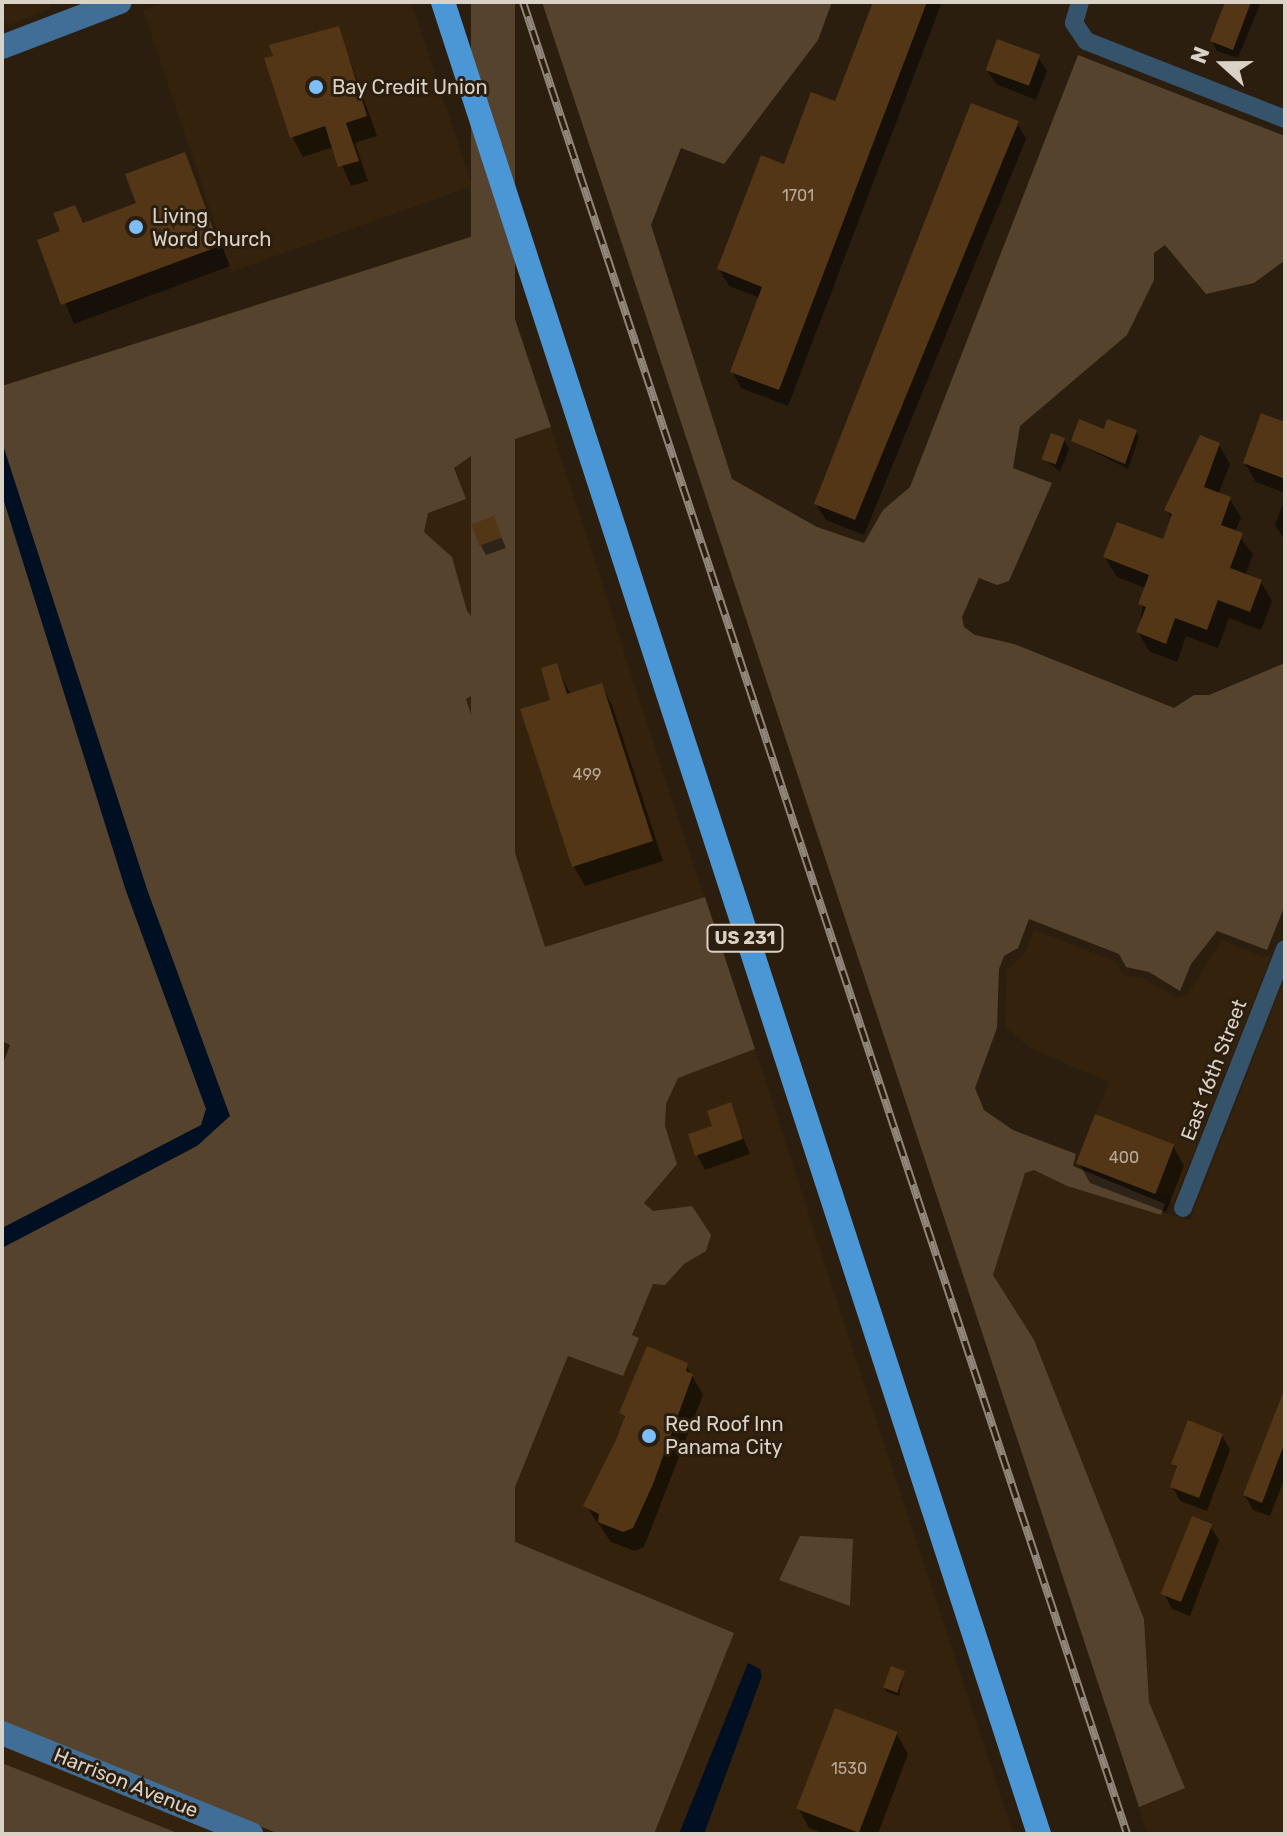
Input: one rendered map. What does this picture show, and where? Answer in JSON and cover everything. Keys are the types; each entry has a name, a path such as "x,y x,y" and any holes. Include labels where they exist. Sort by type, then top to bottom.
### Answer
{"highway":[{"name":"US 231","path":"443,2 1039,1834"}],"street":[{"path":"2,47 120,2"},
{"path":"1080,2 1074,21 1077,32 1089,42 1285,119"},
{"name":"East 16th Street","path":"1183,1208 1285,949"},
{"name":"Harrison Avenue","path":"2,1733 251,1834"}],"shaded area":[{"path":"2,2 53,2 49,8 67,2 2,28 9,24 2,22"},
{"path":"169,2 411,2 472,186 231,272 143,10"},
{"path":"471,2 515,2 515,1834 471,1834"},
{"path":"542,2 832,2 818,40 724,164 681,148 651,225 732,479 817,527 864,543 883,510 910,487 1078,55 1285,136 1285,260 1254,283 1206,294 1165,245 1154,253 1154,280 1127,335 1020,426 1013,468 1052,483 1009,581 997,585 979,578 962,617 964,627 975,635 1014,644 1174,708 1194,695 1209,695 1285,663 1285,905 1267,950 1217,931 1191,964 1180,991 1149,972 1126,967 1119,954 1029,919 1018,948 1004,956 999,969 997,1028 975,1088 984,1110 1013,1130 1076,1154 1073,1166 1165,1204 1161,1215 1067,1186 1034,1170 1025,1173 993,1275 1034,1340 1144,1619 1149,1702 1185,1788 1139,1807"},
{"path":"486,232 551,427 478,451 454,468 466,499 428,513 424,532 452,557 467,611 484,633 495,682 466,699 545,947 705,897 755,1049 678,1078 666,1104 665,1126 677,1164 644,1203 653,1211 692,1206 711,1235 706,1251 684,1264 665,1285 653,1284 632,1335 639,1338 623,1376 568,1356 496,1534 734,1633 654,1834 279,1834 2,1721 2,1066 10,1045 2,1041 2,386"},
{"path":"551,427 704,898 525,956 372,485"},
{"path":"1034,930 1113,960 1124,975 1145,979 1177,998 1188,994 1222,940 1264,957 1272,954 1173,1205 1168,1196 1083,1162 1081,1151 1109,1082 1032,1049 1005,1027 1007,971 1026,951"},
{"path":"1285,977 1285,1834 1148,1834 1139,1807 1184,1788 1149,1702 1144,1619 993,1275 1025,1173 1034,1170 1067,1186 1190,1220"},
{"path":"755,1049 1013,1834 654,1834 733,1634 495,1534 673,1080"},
{"path":"800,1536 853,1539 850,1606 779,1580"},
{"path":"2,1743 224,1834 2,1834"},
{"path":"2,1763 180,1834 2,1834"}],"water":[{"path":"2,442 148,892 230,1116 197,1146 2,1248 2,1228 201,1125 206,1109 126,891 2,495"},
{"path":"748,1663 760,1669 762,1676 704,1834 679,1834"}],"building":[{"path":"873,2 927,2 779,390 730,372 762,287 717,269 761,155 784,164 811,92 835,101"},
{"path":"1225,2 1251,2 1233,50 1210,41"},
{"name":"Bay Credit Union","path":"339,26 367,116 346,123 359,161 338,167 325,126 290,138 264,58 273,56 269,45"},
{"path":"997,39 1040,55 1029,86 986,70"},
{"path":"971,103 1019,121 855,520 814,504"},
{"name":"Living Word Church","path":"185,152 220,246 61,305 37,240 60,231 53,213 75,205 83,223 136,203 125,174"},
{"path":"1261,413 1285,422 1285,479 1243,463"},
{"path":"1079,419 1104,429 1107,419 1137,430 1125,464 1071,441"},
{"path":"1051,433 1065,438 1056,464 1041,459"},
{"path":"1200,435 1220,443 1204,487 1231,497 1221,525 1243,533 1230,568 1262,580 1250,612 1218,600 1207,630 1175,618 1166,644 1136,632 1146,607 1138,604 1149,575 1103,557 1117,522 1163,539 1172,514 1164,510"},
{"path":"494,516 502,538 479,546 471,524"},
{"path":"557,663 567,694 602,683 653,841 572,867 520,709 550,700 541,668"},
{"path":"731,1102 743,1139 695,1156 688,1134 712,1126 707,1111"},
{"path":"1095,1114 1174,1144 1155,1194 1076,1163"},
{"name":"Red Roof Inn Panama City","path":"647,1346 688,1363 686,1371 693,1374 653,1484 633,1528 623,1532 598,1522 599,1514 583,1506 616,1440 625,1416 619,1413"},
{"path":"1285,1388 1285,1442 1262,1503 1243,1495"},
{"path":"1188,1420 1223,1434 1199,1498 1170,1487 1177,1466 1171,1464"},
{"path":"1192,1516 1212,1524 1181,1602 1161,1594"},
{"path":"891,1666 905,1671 897,1693 883,1688"},
{"path":"835,1708 898,1732 859,1833 796,1809"}],"railway":[{"path":"523,2 1127,1834"}],"place":[{"name":"Bay Credit Union","path":"316,87"},
{"name":"Living Word Church","path":"136,227"},
{"name":"Red Roof Inn Panama City","path":"649,1436"}]}
